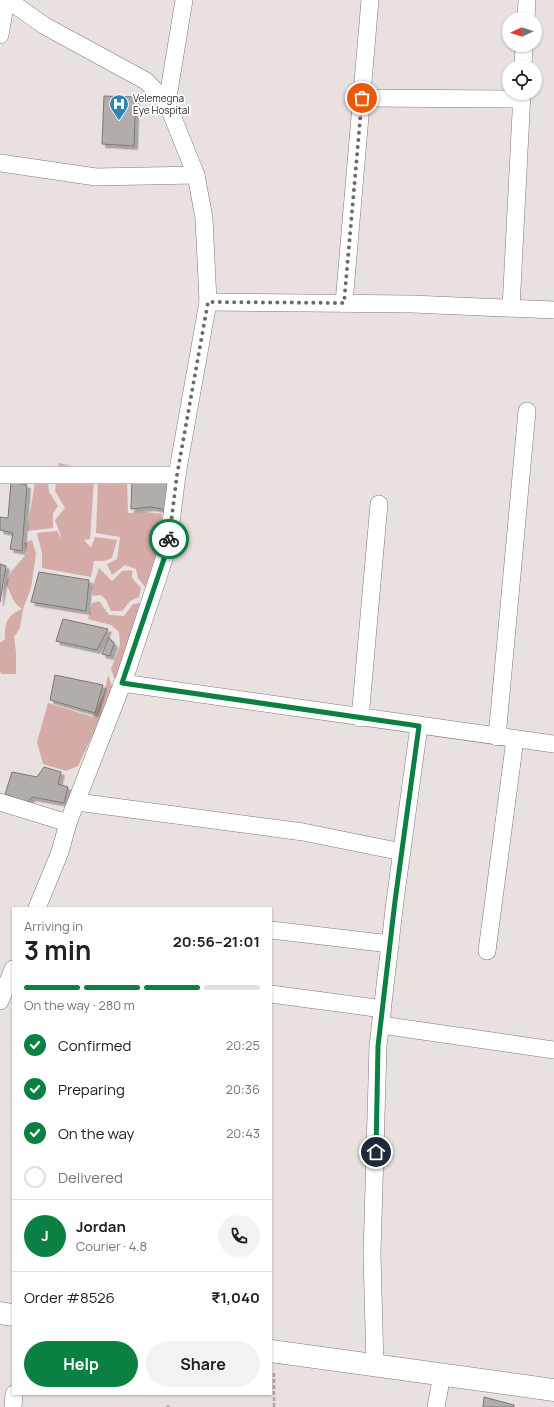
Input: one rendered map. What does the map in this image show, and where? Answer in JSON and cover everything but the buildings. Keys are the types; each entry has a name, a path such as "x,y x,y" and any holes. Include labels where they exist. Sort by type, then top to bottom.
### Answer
{"street":[{"path":"0,35 7,0 45,26 146,81 167,103 196,175 204,218 208,302 177,475 168,547 122,683 68,823 60,852 37,907"},
{"path":"167,103 184,0"},
{"path":"344,303 370,0"},
{"path":"526,12 527,0"},
{"path":"362,98 502,96"},
{"path":"511,308 522,100"},
{"path":"0,163 96,177 196,175"},
{"path":"208,302 412,304 554,310"},
{"path":"497,736 527,411"},
{"path":"0,475 177,475"},
{"path":"360,718 379,504"},
{"path":"122,683 360,718 554,744"},
{"path":"375,1366 372,1255 378,1046 419,726"},
{"path":"486,951 515,739"},
{"path":"0,802 68,823"},
{"path":"77,802 303,832 402,852"},
{"path":"272,930 390,944"},
{"path":"0,1001 12,971"},
{"path":"272,994 554,1050"},
{"path":"0,1313 12,1315"},
{"path":"273,1352 554,1390"},
{"path":"436,1407 442,1375"},
{"path":"13,1407 14,1395"}],"path":[{"path":"273,1352 274,1407"}],"shaded area":[{"path":"59,463 75,467 95,466 90,539 84,540 91,548 95,537 117,540 112,558 104,561 94,561 91,577 42,568 42,553 37,533 57,531 62,539 55,520 65,508 55,491"},
{"path":"127,481 128,513 146,512 162,514 160,555 115,680 111,669 120,645 119,632 111,625 88,619 92,603 99,601 109,615 124,616 133,604 142,603 146,588 138,578 136,569 125,565 112,575 107,564 117,559 120,537 96,533 98,482"},
{"path":"35,482 48,483 49,492 58,506 53,513 53,528 27,531"},
{"path":"32,540 36,554 31,588 23,609 20,628 14,637 16,674 2,674 0,672 0,643 5,639 6,624 10,617 22,609 14,601 6,583 11,572 27,553 24,543"},
{"path":"99,568 112,581 122,571 132,570 132,578 141,588 139,597 130,601 122,611 111,611 106,600 101,595 93,596 92,588"},
{"path":"108,675 112,686 101,717 78,766 66,771 43,764 37,742 48,703 93,717 104,693"}],"way so far":[{"path":"169,539 177,475 208,302 344,303 362,98"}],"place":[{"name":"Velemegna Eye Hospital","path":"119,121"}],"route":[{"path":"169,539 168,547 122,683 419,726 395,901 378,1046 376,1152"}]}
